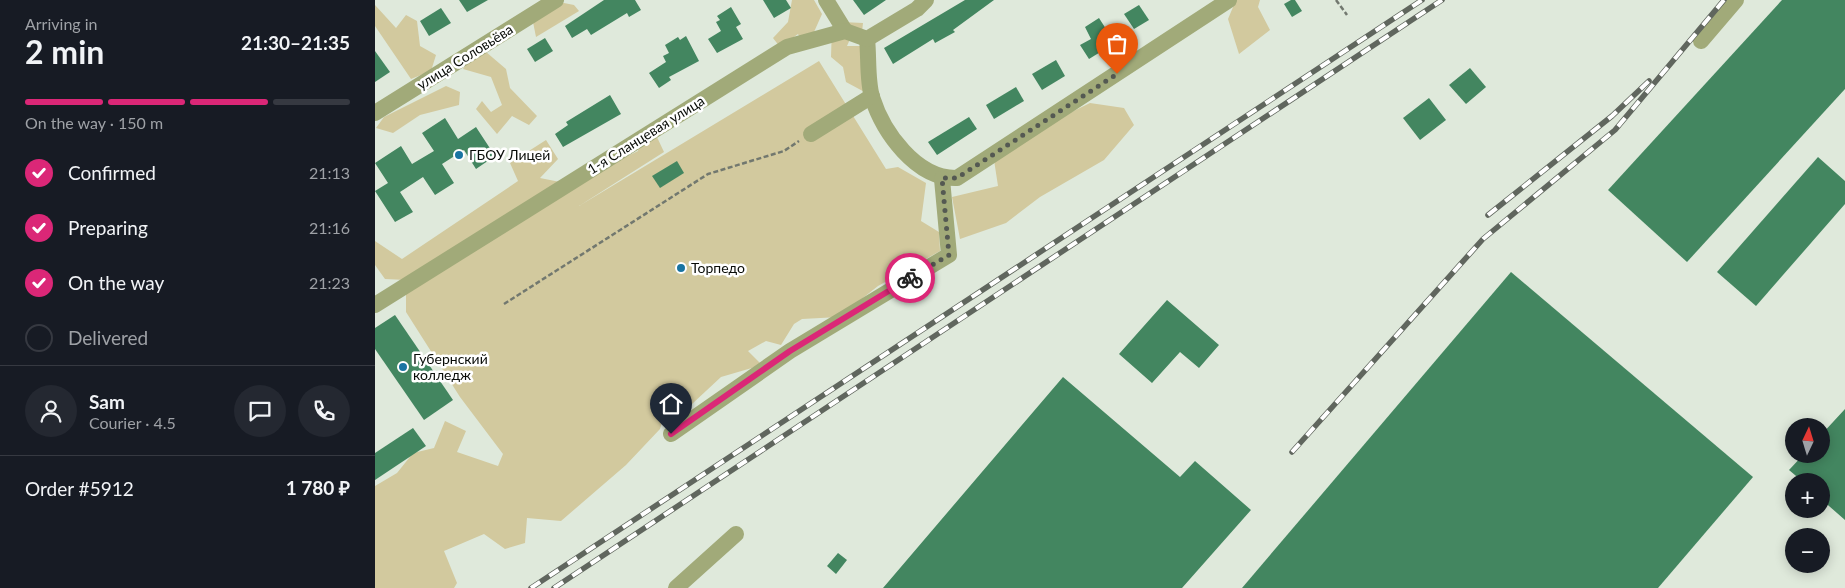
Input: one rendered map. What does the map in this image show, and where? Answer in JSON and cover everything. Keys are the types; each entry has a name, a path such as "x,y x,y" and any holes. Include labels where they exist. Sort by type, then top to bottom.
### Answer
{"street":[{"name":"улица Соловьёва","path":"375,113 556,0"},
{"path":"826,0 845,32 867,39 917,9 926,0"},
{"path":"867,39 872,96 886,130 914,161 942,178 957,178 1229,0"},
{"path":"1701,41 1736,0"},
{"name":"1-я Сланцевая улица","path":"376,303 787,47 845,32"},
{"path":"811,134 872,96"},
{"path":"671,434 790,351 949,255 942,178"},
{"path":"676,588 736,534"}],"path":[{"path":"1336,0 1347,15"},
{"path":"504,304 708,174 784,150 811,134"}],"shaded area":[{"path":"792,0 814,0 822,14 806,50 798,34 780,47 773,38 788,22"},
{"path":"1236,0 1260,0 1258,7 1270,30 1239,54 1228,19"},
{"path":"559,2 574,5 579,11 536,37 533,22"},
{"path":"375,5 396,28 406,15 417,21 420,46 436,55 431,71 411,79 375,26"},
{"path":"842,22 863,23 862,32 851,37 847,46 864,46 872,96 846,82 843,67 831,57 832,26"},
{"path":"479,46 506,69 510,88 537,116 529,125 512,116 497,134 476,109 482,101 491,112 502,105 491,77 463,69"},
{"name":"Торпедо","path":"819,61 886,169 898,167 926,183 921,221 939,232 940,251 878,286 839,317 802,319 794,324 781,345 766,341 748,351 762,365 721,377 692,404 667,407 660,429 626,465 561,521 527,518 525,543 505,549 484,534 444,551 457,583 454,588 375,588 375,486 397,473 413,453 434,448 445,421 466,431 457,452 498,466 503,454 460,397 406,312 406,280 385,279 375,265 375,241 402,259 518,181 510,163 546,140 558,159 540,178 570,184 638,151 640,135 656,135 664,152 579,206"},
{"path":"446,86 460,92 459,105 420,115 393,133 376,128 384,117"},
{"path":"1090,103 1124,108 1134,125 1104,160 1040,197 1006,223 960,239 952,197 998,186 994,160 1043,126"}],"building":[{"path":"459,0 488,0 467,12"},
{"path":"604,0 635,0 641,10 629,17 627,13 591,35 587,29 572,38 565,26"},
{"path":"763,0 786,0 791,8 774,18"},
{"path":"853,0 886,0 864,15"},
{"path":"965,0 994,0 953,30 955,32 935,43 933,39 893,64 884,48"},
{"path":"1295,0 1302,11 1292,17 1284,4"},
{"path":"1782,0 1845,0 1845,89 1687,262 1608,190"},
{"path":"1139,5 1149,20 1134,29 1124,14"},
{"path":"731,7 741,24 736,27 743,39 717,53 708,39 721,31 716,22 720,20 717,16"},
{"path":"441,8 451,23 429,36 420,21"},
{"path":"1099,18 1115,43 1089,59 1080,45 1091,39 1085,27"},
{"path":"686,36 699,61 669,77 671,80 659,88 649,73 666,62 663,56 669,53 665,45 678,37 680,40"},
{"path":"545,38 553,51 535,62 527,49"},
{"path":"375,51 390,72 375,82"},
{"path":"1056,60 1065,76 1042,90 1032,74"},
{"path":"1470,68 1486,87 1466,104 1449,85"},
{"path":"1016,87 1024,101 994,119 986,105"},
{"path":"610,95 621,114 563,147 555,134 568,125 566,122"},
{"path":"1429,98 1446,120 1420,140 1403,118"},
{"path":"969,117 977,129 937,155 928,142"},
{"path":"445,118 458,139 476,127 495,156 476,169 464,150 442,164 454,183 435,195 423,177 400,192 413,212 395,222 375,191 388,183 375,163 401,146 412,164 434,151 422,133"},
{"path":"1818,157 1845,181 1845,204 1756,306 1717,272"},
{"path":"677,161 684,173 660,188 652,176"},
{"path":"1511,272 1753,477 1658,588 1242,588"},
{"path":"1167,300 1219,345 1199,368 1180,352 1152,383 1119,354"},
{"path":"395,315 453,400 424,420 375,349 375,328"},
{"path":"1063,377 1180,477 1195,461 1251,510 1182,588 883,588"},
{"path":"1845,409 1845,520 1830,507 1830,473 1793,473 1789,470 1796,463 1830,463 1830,425"},
{"path":"413,428 426,446 375,480 375,453"},
{"path":"838,553 847,560 836,574 827,566"}],"railway":[{"path":"531,588 1422,0"},
{"path":"554,588 1442,0"},
{"path":"1292,452 1483,239 1615,130 1724,0"},
{"path":"1488,215 1612,116 1649,81"}],"way so far":[{"path":"910,278 949,255 942,178 957,178 1117,74"}],"place":[{"name":"ГБОУ Лицей","path":"459,155"},
{"name":"Торпедо","path":"681,268"},
{"name":"Губернский колледж","path":"403,367"}],"route":[{"path":"671,434 704,409 790,351 910,278"}]}
